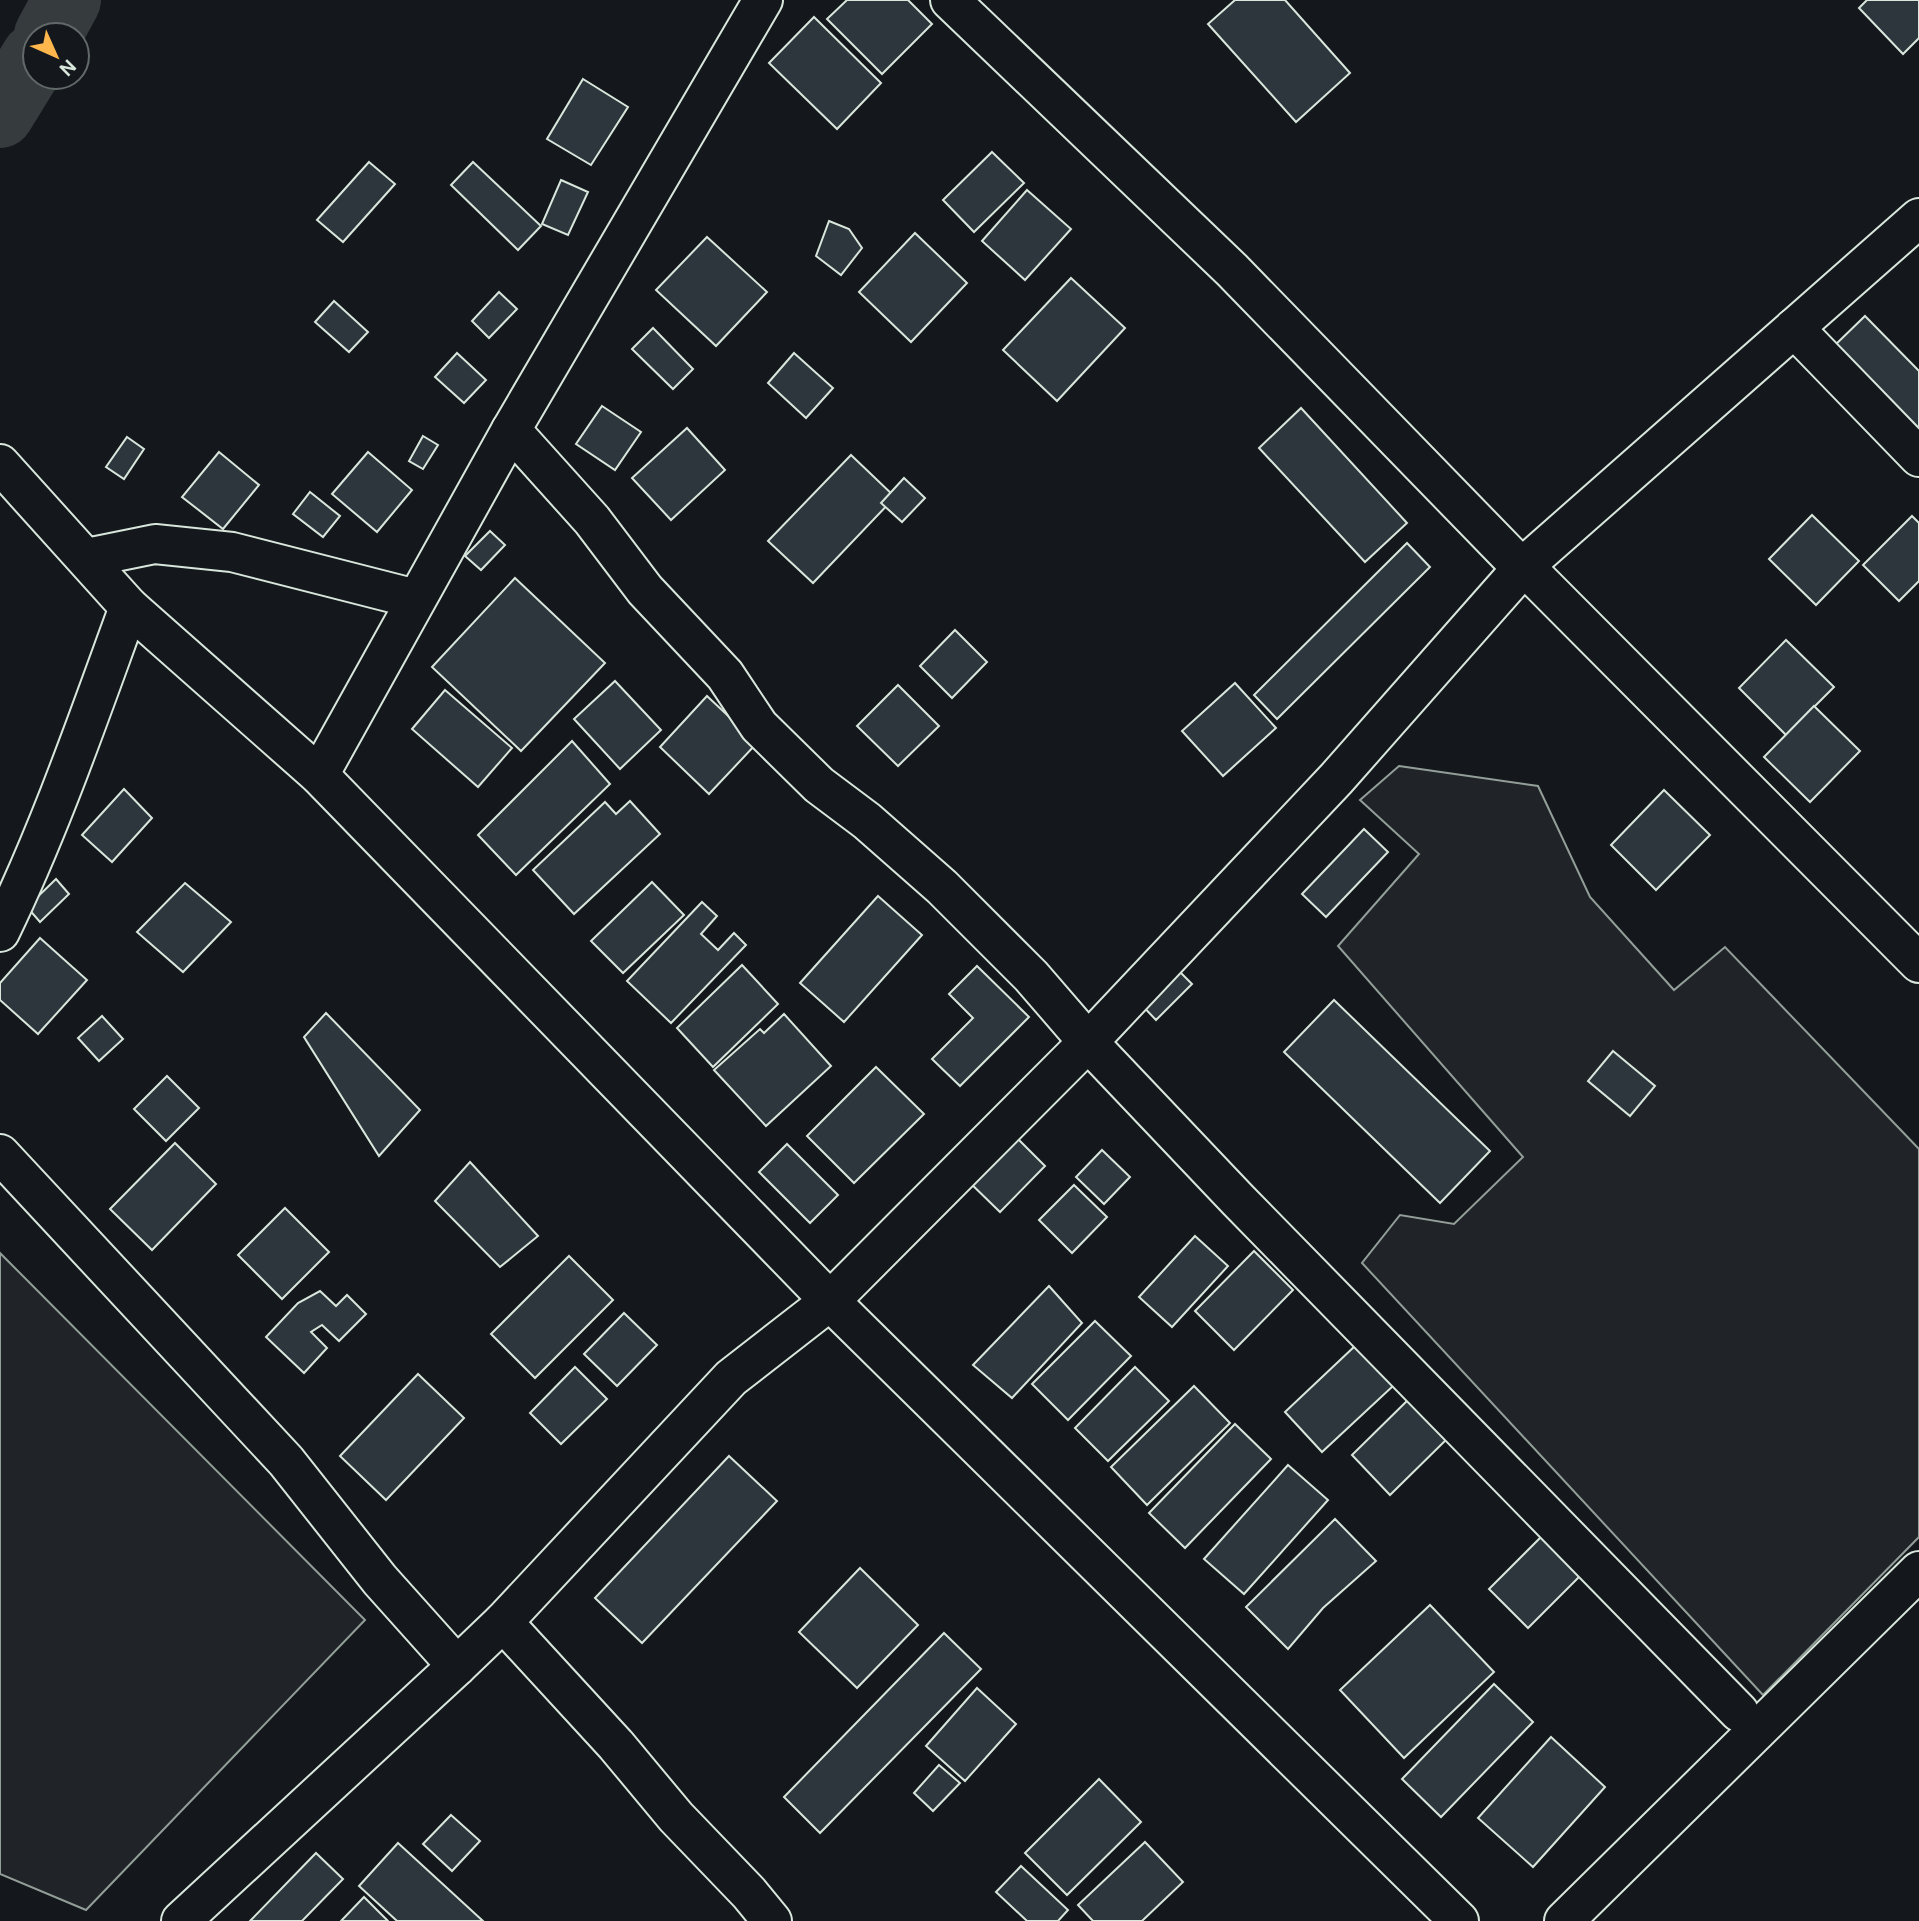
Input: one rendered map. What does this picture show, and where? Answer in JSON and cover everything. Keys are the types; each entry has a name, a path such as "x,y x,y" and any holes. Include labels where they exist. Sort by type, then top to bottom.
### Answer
{"street":[{"path":"318,775 511,430 763,0"},
{"path":"950,0 1232,270 1515,561 1524,566 1919,964"},
{"path":"181,1921 503,1622 731,1378 830,1301 1088,1042 1336,779 1524,566 1919,218"},
{"path":"1794,328 1919,457"},
{"path":"511,430 592,520 645,590 725,675 759,726 819,785 867,821 942,887 1031,976 1088,1042 1238,1200 1739,1712"},
{"path":"0,464 129,607 318,775 830,1301 1459,1921"},
{"path":"86,558 155,544 232,552 416,599"},
{"path":"0,932 16,900 129,607"},
{"path":"0,1154 286,1461 380,1580 457,1666"},
{"path":"1564,1921 1919,1571"},
{"path":"503,1622 772,1921"}],"shaded area":[{"path":"1399,766 1538,786 1590,897 1674,990 1725,947 1919,1149 1919,1537 1763,1695 1362,1263 1400,1215 1454,1224 1523,1157 1338,946 1419,854 1360,800"},
{"path":"0,1253 365,1620 86,1910 0,1874"}],"building":[{"path":"847,0 908,0 932,24 882,74 827,19"},
{"path":"1235,0 1285,0 1350,73 1296,122 1208,24"},
{"path":"1867,0 1919,0 1919,38 1903,54 1859,8"},
{"path":"814,17 881,83 837,129 769,63"},
{"path":"583,79 628,107 591,165 547,139"},
{"path":"992,152 1024,183 974,232 943,200"},
{"path":"369,162 395,184 343,242 317,220"},
{"path":"473,162 541,226 518,250 451,185"},
{"path":"561,180 588,192 568,235 542,224"},
{"path":"1027,190 1071,229 1025,280 982,241"},
{"path":"829,221 849,229 862,248 841,275 816,256"},
{"path":"915,233 967,283 911,342 859,292"},
{"path":"707,237 767,292 716,346 656,290"},
{"path":"1071,278 1125,328 1057,401 1003,350"},
{"path":"499,292 517,309 489,338 472,321"},
{"path":"334,301 368,332 349,352 315,322"},
{"path":"1865,316 1919,371 1919,434 1833,347"},
{"path":"653,328 693,369 673,389 632,349"},
{"path":"457,353 486,380 464,403 435,377"},
{"path":"794,353 833,388 806,418 768,383"},
{"path":"602,406 641,432 615,470 576,444"},
{"path":"1301,408 1407,523 1365,562 1259,448"},
{"path":"687,428 725,470 671,520 632,478"},
{"path":"423,436 438,445 423,469 409,461"},
{"path":"127,437 144,449 124,479 106,467"},
{"path":"219,452 259,485 223,529 182,497"},
{"path":"368,452 412,490 377,532 332,494"},
{"path":"851,455 895,497 813,583 768,541"},
{"path":"904,478 925,498 902,522 881,503"},
{"path":"310,492 340,516 323,537 293,514"},
{"path":"1812,515 1859,561 1816,605 1769,559"},
{"path":"1912,516 1919,523 1919,581 1899,601 1863,565"},
{"path":"490,531 505,545 481,570 465,556"},
{"path":"1407,543 1430,567 1277,719 1254,695"},
{"path":"515,578 605,663 521,751 432,667"},
{"path":"955,630 987,662 952,698 920,666"},
{"path":"1786,640 1834,687 1786,735 1739,688"},
{"path":"615,681 661,730 620,769 574,719"},
{"path":"1235,683 1276,728 1223,776 1182,731"},
{"path":"898,685 939,726 898,766 857,726"},
{"path":"445,690 512,748 478,787 412,729"},
{"path":"707,696 757,743 709,794 660,747"},
{"path":"1814,706 1860,751 1810,802 1764,757"},
{"path":"572,741 610,784 516,875 478,835"},
{"path":"124,789 152,818 112,862 82,835"},
{"path":"1664,790 1710,835 1656,890 1611,845"},
{"path":"630,801 660,834 574,914 533,870 605,802 616,814"},
{"path":"1364,829 1388,852 1326,917 1302,894"},
{"path":"56,879 69,894 40,922 27,907"},
{"path":"652,882 684,915 623,973 591,941"},
{"path":"185,883 231,922 183,972 137,932"},
{"path":"878,896 922,935 844,1022 800,983"},
{"path":"702,902 717,916 701,934 718,950 734,933 746,945 671,1023 627,981"},
{"path":"40,938 87,980 38,1034 0,1000 0,983"},
{"path":"1172,964 1192,984 1156,1020 1136,999"},
{"path":"742,965 778,1004 713,1067 677,1028"},
{"path":"977,966 1029,1017 960,1086 932,1059 973,1018 949,994"},
{"path":"1334,1000 1490,1151 1440,1203 1284,1052"},
{"path":"326,1013 420,1110 379,1156 304,1037"},
{"path":"784,1014 831,1066 766,1126 714,1070 760,1029 764,1033"},
{"path":"102,1016 123,1039 99,1061 78,1038"},
{"path":"1613,1051 1655,1086 1630,1116 1588,1081"},
{"path":"876,1067 924,1114 854,1183 807,1136"},
{"path":"167,1076 199,1108 166,1141 134,1109"},
{"path":"1010,1131 1045,1166 1000,1212 964,1177"},
{"path":"175,1143 216,1184 152,1250 110,1209"},
{"path":"787,1144 838,1195 810,1223 759,1172"},
{"path":"1102,1150 1130,1177 1104,1204 1076,1177"},
{"path":"470,1162 538,1236 500,1267 435,1201"},
{"path":"1074,1185 1107,1217 1072,1253 1039,1220"},
{"path":"285,1208 329,1252 282,1299 238,1255"},
{"path":"1195,1236 1228,1266 1172,1327 1139,1297"},
{"path":"1254,1251 1293,1290 1234,1350 1195,1311"},
{"path":"569,1256 613,1300 535,1378 491,1334"},
{"path":"1049,1286 1082,1323 1012,1398 973,1365"},
{"path":"320,1291 336,1306 347,1295 366,1314 339,1341 322,1325 311,1332 327,1348 304,1373 266,1337 298,1303"},
{"path":"624,1313 657,1345 617,1386 584,1354"},
{"path":"1095,1321 1131,1356 1068,1420 1032,1384"},
{"path":"1355,1346 1393,1386 1322,1452 1285,1412"},
{"path":"575,1367 607,1399 561,1444 530,1413"},
{"path":"1135,1367 1169,1401 1108,1461 1075,1428"},
{"path":"418,1374 464,1418 386,1500 340,1456"},
{"path":"1194,1386 1230,1423 1147,1505 1111,1467"},
{"path":"1413,1395 1451,1435 1390,1495 1352,1455"},
{"path":"1235,1424 1271,1459 1185,1548 1149,1513"},
{"path":"729,1456 777,1501 642,1643 595,1598"},
{"path":"1288,1465 1328,1500 1244,1594 1204,1559"},
{"path":"1335,1519 1376,1561 1323,1608 1288,1649 1246,1607"},
{"path":"1546,1532 1585,1571 1528,1628 1489,1589"},
{"path":"860,1568 918,1625 857,1688 799,1632"},
{"path":"1430,1605 1494,1672 1404,1758 1340,1690"},
{"path":"944,1633 981,1669 820,1833 784,1797"},
{"path":"1494,1684 1533,1722 1441,1817 1402,1779"},
{"path":"977,1688 1016,1724 965,1781 926,1746"},
{"path":"1551,1737 1605,1787 1533,1867 1478,1818"},
{"path":"939,1765 960,1783 933,1811 914,1793"},
{"path":"1099,1779 1141,1822 1067,1895 1025,1853"},
{"path":"451,1815 480,1841 452,1871 423,1844"},
{"path":"1145,1842 1183,1882 1142,1921 1093,1921 1078,1905"},
{"path":"398,1843 483,1921 397,1921 359,1886"},
{"path":"316,1853 343,1879 302,1921 250,1921"},
{"path":"1021,1866 1068,1910 1058,1921 1027,1921 996,1892"},
{"path":"364,1897 388,1921 341,1921"}],"waterway":[{"path":"56,21 67,0"},
{"path":"0,114 21,80"}]}
